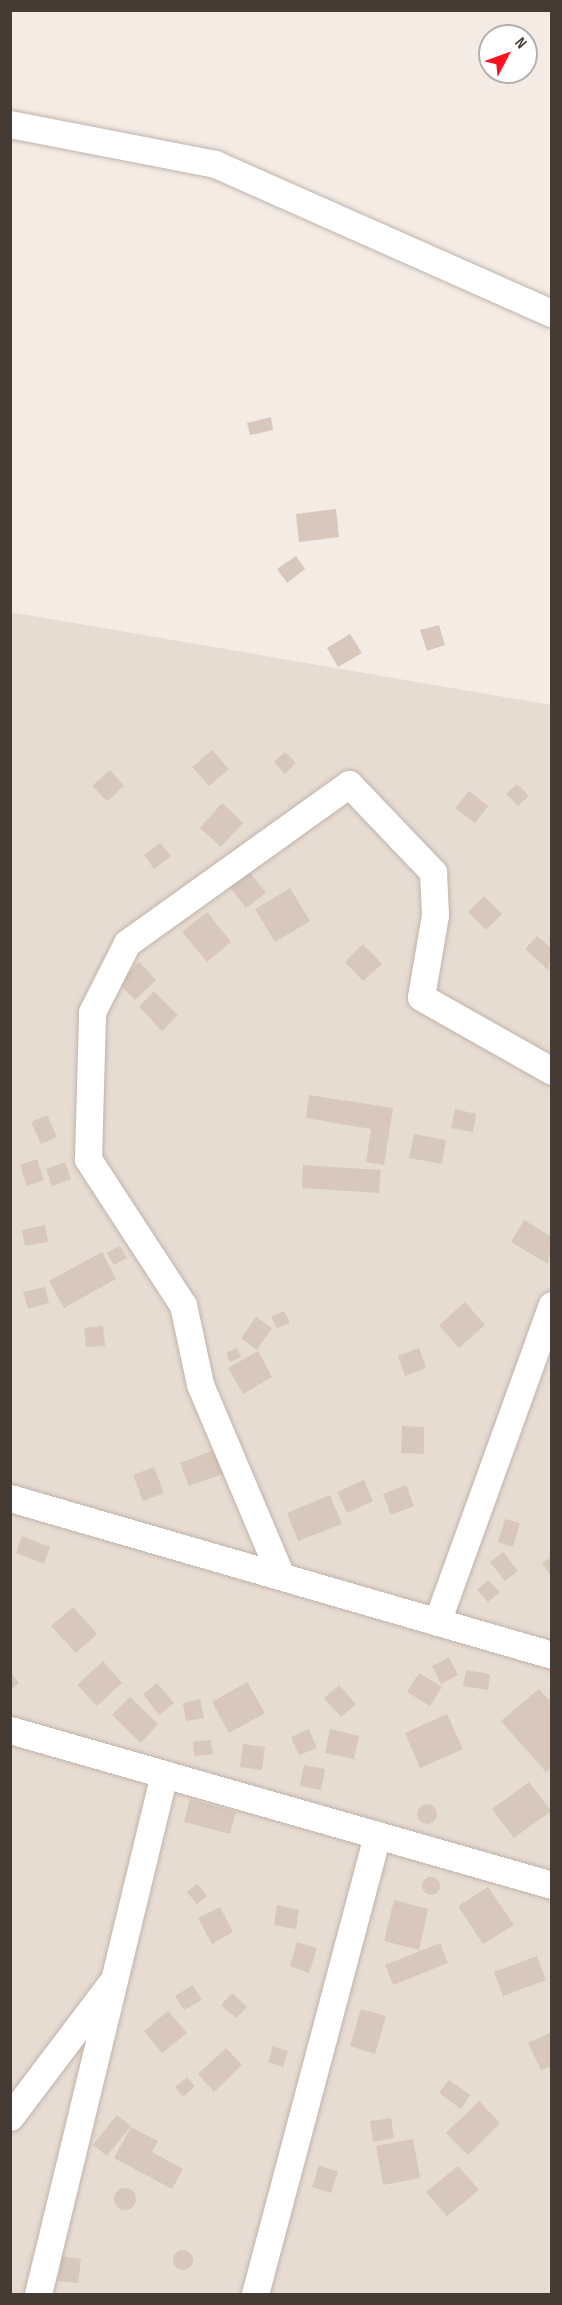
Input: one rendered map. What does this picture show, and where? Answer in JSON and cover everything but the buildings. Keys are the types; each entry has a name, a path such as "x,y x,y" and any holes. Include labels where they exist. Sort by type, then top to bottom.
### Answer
{"street":[{"path":"10,124 215,164 552,313"},
{"path":"281,1576 200,1384 183,1305 88,1159 92,1012 127,944 349,783 433,872 435,915 421,998 552,1071"},
{"path":"437,1622 552,1305"},
{"path":"10,1498 552,1655"},
{"path":"10,1730 552,1885"},
{"path":"38,2295 164,1774"},
{"path":"255,2295 377,1835"},
{"path":"10,2116 116,1977"}],"shaded area":[{"path":"10,612 551,705 551,2294 11,2294"}]}
